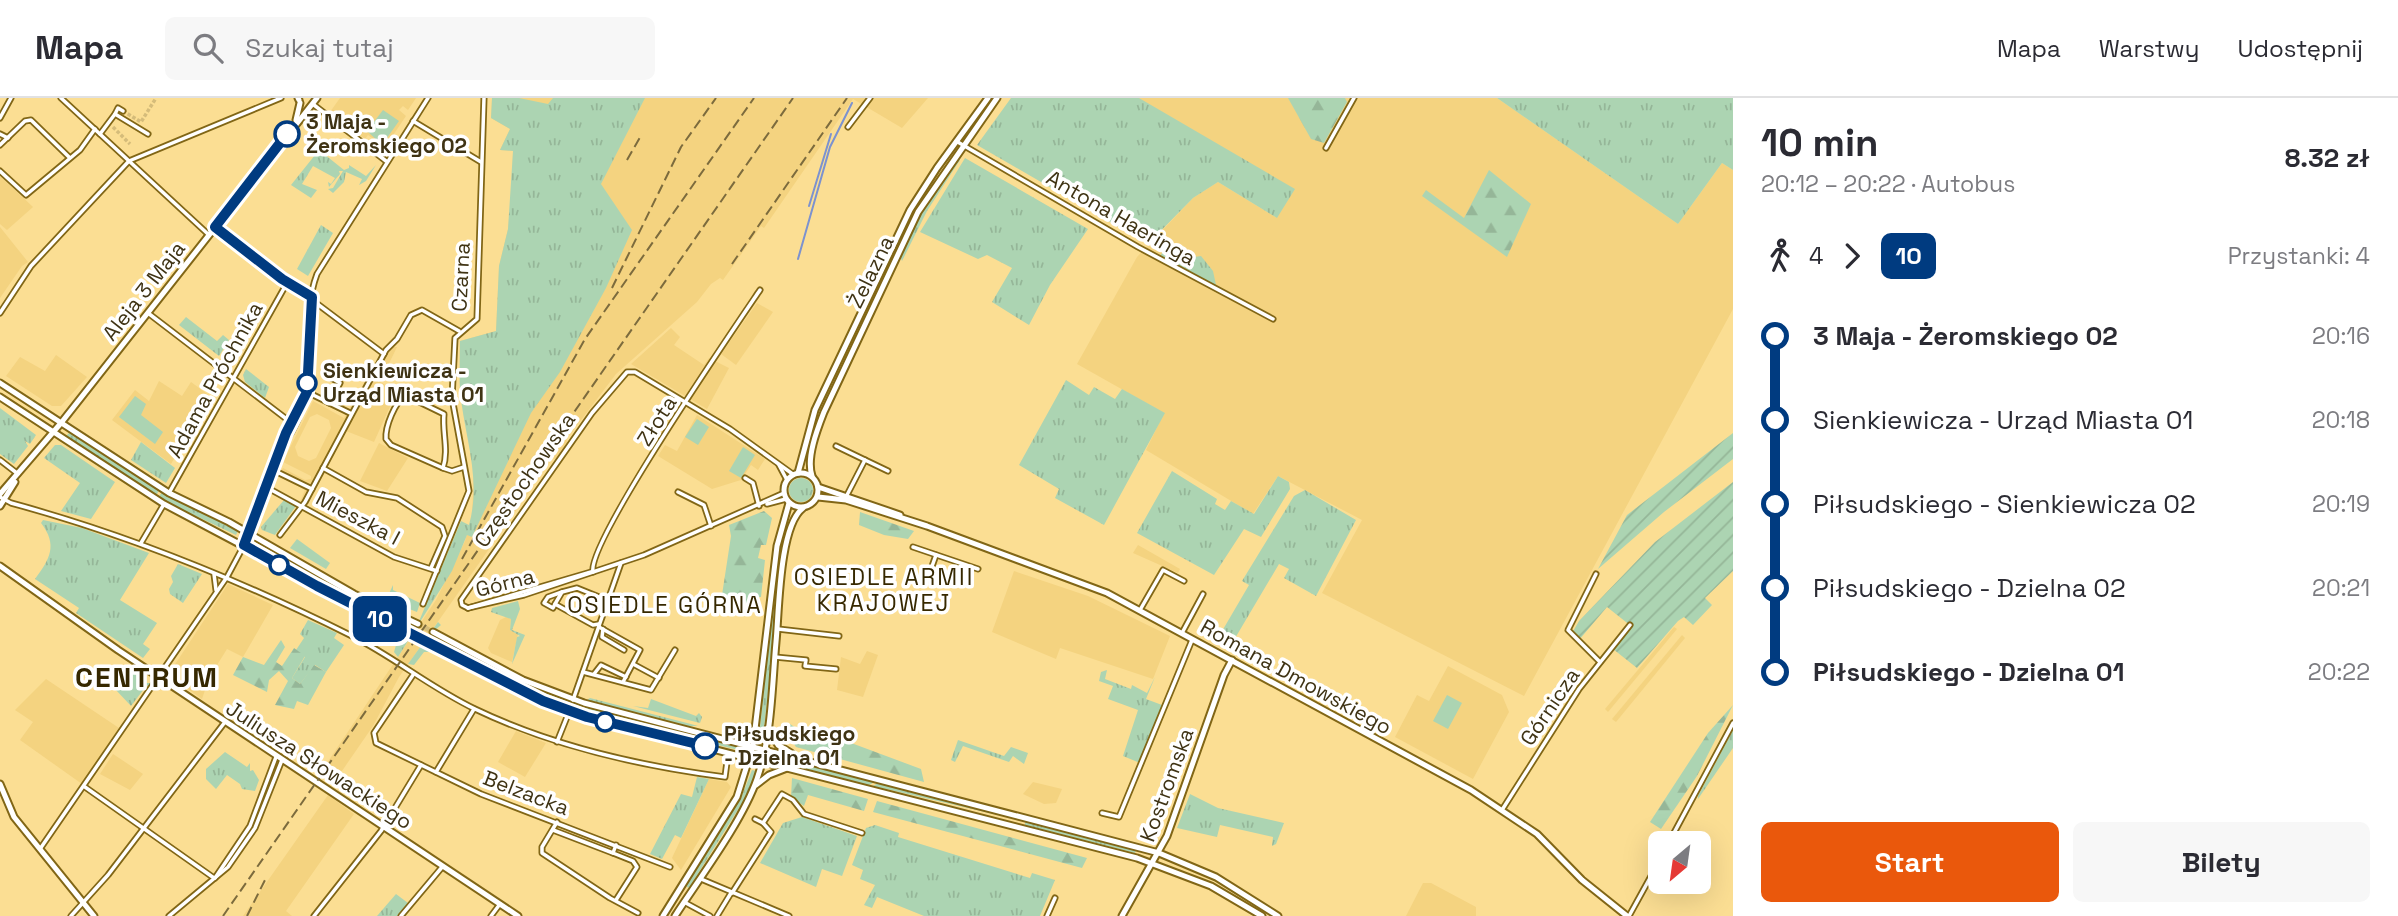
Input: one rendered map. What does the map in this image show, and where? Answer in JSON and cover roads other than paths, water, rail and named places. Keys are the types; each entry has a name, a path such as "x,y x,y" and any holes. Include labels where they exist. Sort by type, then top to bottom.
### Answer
{"street":[{"path":"0,118 10,98"},
{"path":"61,98 209,234"},
{"path":"0,313 31,266 129,161 281,98"},
{"name":"Aleja 3 Maja","path":"0,506 1,497 317,98"},
{"path":"40,849 227,577 250,534 272,470 307,392 312,297 318,272 428,98"},
{"name":"Czarna","path":"423,604 469,496 451,386 453,341 459,331 477,319 484,98"},
{"path":"848,127 870,98"},
{"name":"Żelazna","path":"796,474 802,467 814,412 910,211 988,98"},
{"name":"Żelazna","path":"812,476 810,467 818,428 849,356 918,212 997,98"},
{"path":"1326,148 1354,98"},
{"path":"299,100 386,161"},
{"name":"Aleja 3 Maja","path":"293,126 299,100"},
{"path":"100,135 110,125 118,108 123,111"},
{"path":"115,114 148,134"},
{"path":"0,145 25,121 31,120 69,156"},
{"path":"413,121 481,162"},
{"path":"26,195 69,156 81,149 95,130"},
{"path":"0,134 8,138"},
{"name":"Antona Haeringa","path":"956,141 1155,257 1273,319"},
{"path":"0,172 31,200"},
{"path":"215,227 287,283 312,297 384,354"},
{"name":"Adama Próchnika","path":"169,493 287,283"},
{"name":"Złota","path":"593,572 592,562 604,534 710,362 760,290"},
{"path":"279,535 312,489 350,413 384,354 397,340 411,315 422,310 459,331"},
{"path":"148,313 293,424"},
{"name":"Częstochowska","path":"468,608 462,605 461,600 491,555 592,413 627,372 635,372 687,403"},
{"path":"326,375 340,383 328,402"},
{"path":"0,383 169,493 250,534 346,590 418,624"},
{"path":"307,392 350,413"},
{"path":"443,468 447,454 442,430 444,414 415,397 404,396 386,431 386,439 391,445 443,468 452,471 465,467"},
{"path":"0,397 164,504 411,635"},
{"path":"675,916 754,787 764,749 785,550 797,514 812,505 818,497 818,487 812,476 796,474 687,403"},
{"path":"41,423 45,443"},
{"path":"836,446 888,471"},
{"path":"0,460 19,475"},
{"path":"846,497 865,460"},
{"path":"663,916 740,792 751,758 777,546 786,498 787,480 778,463"},
{"path":"322,468 366,492 397,498 442,527 444,536 430,568"},
{"path":"272,470 312,489"},
{"path":"787,480 796,474"},
{"path":"745,478 753,483 760,505"},
{"name":"Mieszka I","path":"266,487 394,557 437,571"},
{"name":"Romana Dmowskiego","path":"818,487 1096,588 1193,638 1448,777 1502,810 1536,834 1582,880 1628,916"},
{"path":"678,492 704,505 711,526"},
{"path":"1,497 83,522 227,577 353,637 474,709 557,742 721,776 726,776 728,752"},
{"name":"Romana Dmowskiego","path":"818,497 846,497"},
{"path":"786,498 803,508"},
{"name":"Górna","path":"468,608 524,595 593,572 760,505 786,498"},
{"path":"141,543 164,504"},
{"path":"913,547 978,569"},
{"path":"930,572 936,555"},
{"path":"573,699 621,562"},
{"name":"Juliusza Słowackiego","path":"0,566 225,722 518,916"},
{"path":"1140,610 1163,570 1184,581"},
{"path":"214,573 217,582 214,595"},
{"path":"1596,574 1568,630 1600,662"},
{"path":"562,592 553,608 544,603 548,597 562,592 578,588 609,601"},
{"path":"1182,633 1203,594"},
{"path":"555,604 640,650 623,682"},
{"path":"593,625 597,633"},
{"name":"Górnicza","path":"1502,810 1573,698 1630,625"},
{"path":"600,627 604,638 624,650"},
{"path":"778,629 839,636"},
{"path":"433,632 523,680 573,699 1160,853 1216,877 1278,916"},
{"path":"1102,813 1119,817 1193,638"},
{"path":"426,643 569,712 1154,863 1222,891 1262,916"},
{"path":"583,672 651,690 676,650"},
{"path":"775,657 806,660 805,666 836,669"},
{"name":"Kostromska","path":"1122,916 1160,853 1224,675 1232,660"},
{"path":"633,664 659,678"},
{"path":"594,675 601,665 626,677"},
{"name":"Belzacka","path":"413,675 374,733 373,741 481,794 670,867"},
{"path":"436,772 474,709"},
{"path":"557,742 569,712"},
{"path":"71,916 144,828 225,722"},
{"path":"1675,831 1733,723"},
{"path":"767,726 778,745 800,758"},
{"path":"169,916 228,867 258,815 279,758"},
{"path":"314,916 384,826 421,765"},
{"path":"754,787 769,775 788,767"},
{"path":"0,784 14,817 94,916"},
{"path":"85,787 215,878"},
{"path":"763,823 782,794 804,814 862,833"},
{"path":"1002,822 1010,820 1013,813"},
{"path":"717,916 771,832 755,819"},
{"path":"556,822 542,847 542,853 638,913"},
{"path":"553,830 637,865 616,900"},
{"path":"579,840 582,832"},
{"path":"613,853 616,845"},
{"path":"401,916 443,866"},
{"path":"699,878 789,916"},
{"path":"1628,916 1648,881"},
{"path":"1048,916 1055,898"},
{"path":"684,902 701,914 710,916"},
{"path":"491,916 500,904"}],"waterway":[{"path":"798,259 830,147 852,103"},
{"path":"809,206 831,134"}],"tunnel":[{"path":"123,111 141,122 156,98"},
{"path":"113,127 130,144"},
{"path":"418,624 433,632"},
{"path":"411,635 426,643"}],"railway":[{"path":"612,288 681,147 716,98"},
{"path":"462,559 585,339 754,98"},
{"path":"223,916 793,98"},
{"path":"732,264 847,98"},
{"path":"627,160 642,134"},
{"path":"247,916 266,878"}],"place":[{"name":"3 Maja - Żeromskiego 02","path":"287,134"},
{"name":"Sienkiewicza - Urząd Miasta 01","path":"307,383"},
{"name":"Piłsudskiego - Dzielna 01","path":"705,746"}],"district":[{"name":"OSIEDLE ARMII KRAJOWEJ","path":"884,590"},
{"name":"OSIEDLE GÓRNA","path":"665,605"},
{"name":"CENTRUM","path":"147,677"}]}
